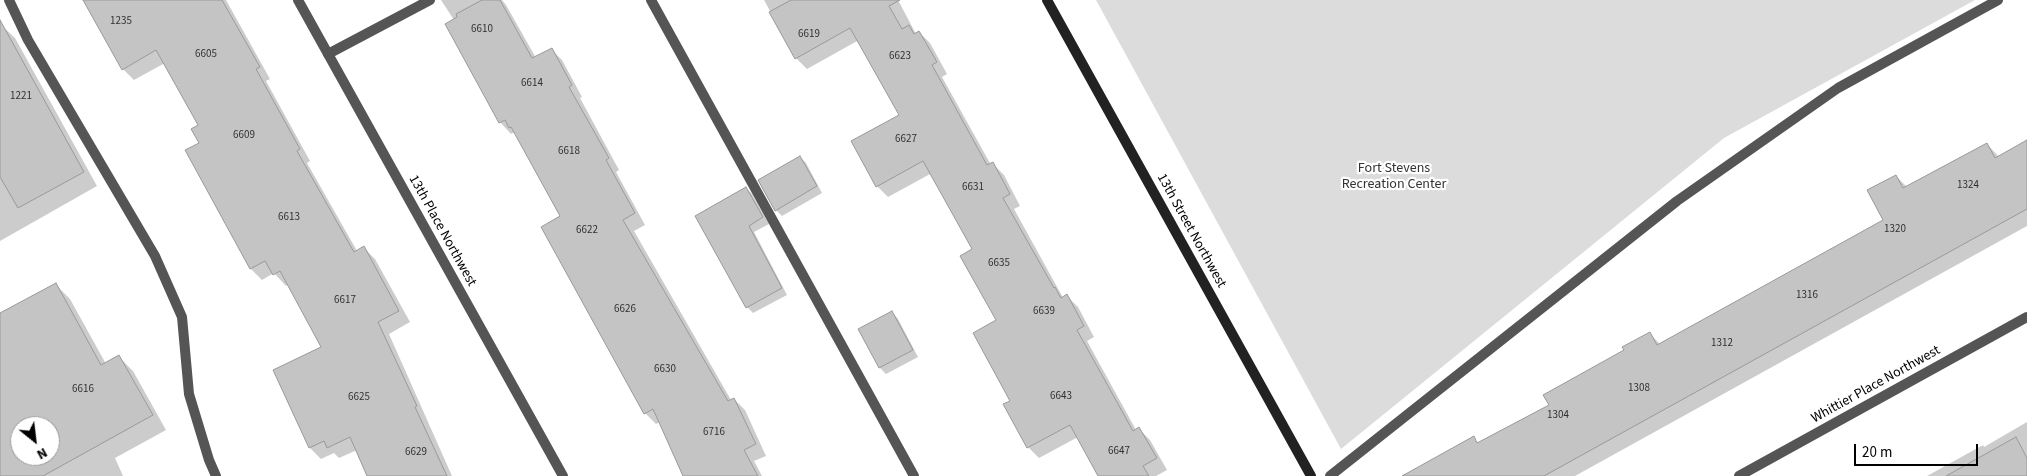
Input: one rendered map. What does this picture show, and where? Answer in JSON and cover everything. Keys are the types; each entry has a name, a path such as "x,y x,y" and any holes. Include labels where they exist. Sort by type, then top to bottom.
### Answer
{"street":[{"path":"9,0 28,40 155,256 182,317 189,394 208,460 216,476"},
{"name":"13th Place Northwest","path":"298,0 563,476"},
{"path":"328,54 430,0"},
{"path":"651,0 914,476"},
{"name":"13th Street Northwest","path":"1047,0 1311,476"},
{"path":"1330,476 1677,201 1838,88 1998,0"},
{"name":"Whittier Place Northwest","path":"1739,476 2027,317"}],"green space":[{"name":"Fort Stevens Recreation Center","path":"1096,0 1975,0 1724,138 1341,449"}],"building":[{"path":"83,0 222,0 260,67 256,69 300,149 297,151 354,252 364,246 399,311 378,322 447,476 367,476 350,437 327,448 324,441 309,448 273,370 321,347 280,271 273,275 265,261 250,269 185,150 199,143 191,129 198,125 156,50 122,70"},
{"path":"482,0 500,0 532,58 552,48 572,85 569,87 609,158 606,160 635,213 623,220 728,401 734,398 756,444 744,450 758,476 683,476 653,409 644,414 541,227 560,216 511,127 509,128 505,120 499,123 445,24 457,17 456,14"},
{"path":"791,0 900,0 889,6 902,29 909,25 914,34 919,31 937,62 932,65 987,165 993,162 1010,194 1003,198 1054,288 1061,298 1067,294 1084,326 1077,330 1133,431 1139,427 1157,458 1143,466 1149,476 1098,476 1070,425 1027,448 1003,404 1010,401 973,333 996,320 960,256 972,249 923,161 876,187 851,141 899,115 850,28 795,59 769,12"},
{"path":"0,20 84,172 18,208 0,177"},
{"path":"2027,140 2027,209 1544,476 1402,476 1474,436 1477,443 1549,405 1543,395 1624,350 1622,347 1650,332 1657,345 1883,220 1867,190 1896,175 1903,188 1987,143 1995,158"},
{"path":"800,156 817,186 775,211 758,180"},
{"path":"746,187 763,217 749,226 782,288 746,308 695,216"},
{"path":"56,283 101,365 119,355 153,415 43,476 0,476 0,313"},
{"path":"892,311 913,350 879,368 858,329"},
{"path":"2016,437 2027,458 2027,476 1946,476"}]}
